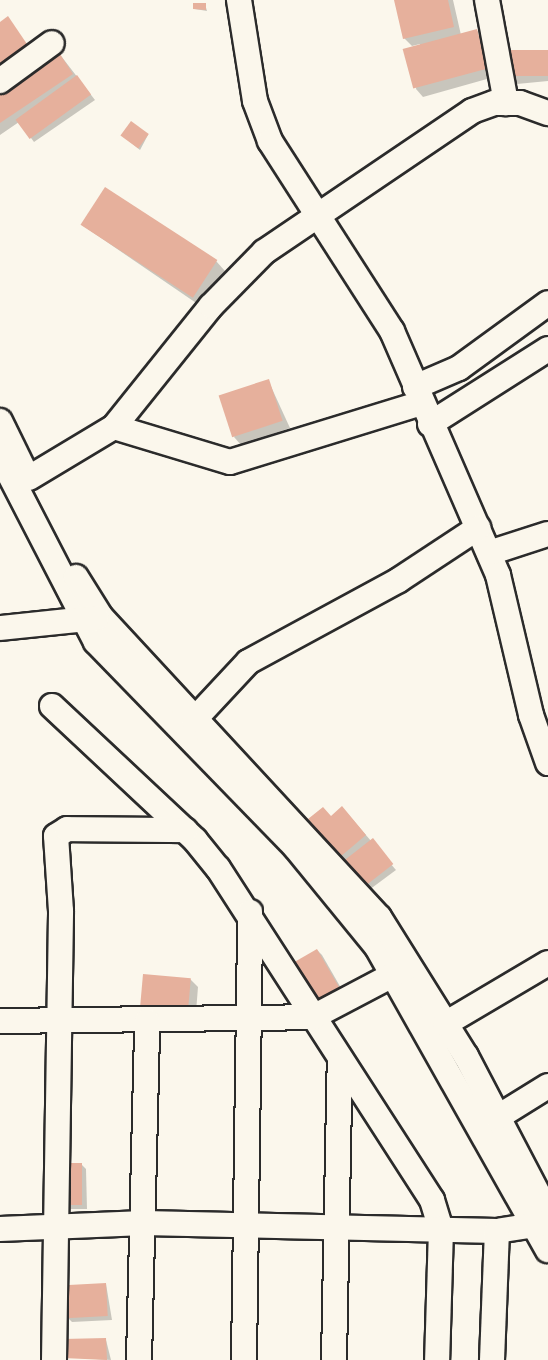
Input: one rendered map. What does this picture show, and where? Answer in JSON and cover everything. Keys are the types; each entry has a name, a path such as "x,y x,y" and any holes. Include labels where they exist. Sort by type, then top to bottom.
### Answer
{"street":[{"path":"239,0 259,111 270,141 385,316 422,405 489,553 507,600 531,716 548,763"},
{"path":"487,0 506,103"},
{"path":"0,81 52,43"},
{"path":"14,481 114,427 238,277 318,217 472,111 506,103 548,113"},
{"path":"422,405 459,368 548,303"},
{"path":"114,427 230,462 422,405 548,350"},
{"path":"0,421 14,481"},
{"path":"0,456 91,620 164,717 315,869 445,1024 498,1117 544,1221 548,1250"},
{"path":"194,720 248,662 399,579 478,528"},
{"path":"489,553 548,534"},
{"path":"0,628 91,620 194,720 335,867 379,917 402,971 544,1221"},
{"path":"52,706 185,830 250,912 340,1060 432,1200 441,1229 437,1360"},
{"path":"54,1360 52,1226 56,1022 61,911 56,836 67,829 185,830"},
{"path":"244,1360 246,1225 244,1022 250,912"},
{"path":"445,1024 548,963"},
{"path":"0,1021 244,1022 313,1017 402,971"},
{"path":"139,1360 147,1021"},
{"path":"334,1360 340,1060"},
{"path":"498,1117 548,1086"},
{"path":"0,1229 144,1223 497,1231 544,1221"},
{"path":"492,1360 497,1231"}],"building":[{"path":"394,0 448,0 454,27 403,39"},
{"path":"193,3 206,3 206,10 193,9"},
{"path":"8,16 29,47 0,67 0,22"},
{"path":"477,29 488,69 413,89 403,49"},
{"path":"508,50 548,50 548,76 508,76"},
{"path":"58,51 73,74 0,123 0,90"},
{"path":"77,75 91,94 30,139 16,120"},
{"path":"131,121 149,134 138,148 120,136"},
{"path":"105,187 217,260 193,298 80,225"},
{"path":"269,379 283,421 232,437 219,395"},
{"path":"342,806 366,835 340,857 308,819 323,807 331,816"},
{"path":"373,838 393,864 364,887 344,861"},
{"path":"317,949 341,991 314,1006 290,964"},
{"path":"143,974 191,978 187,1019 139,1015"},
{"path":"58,1163 82,1163 82,1205 58,1205"},
{"path":"106,1283 108,1316 66,1318 64,1285"},
{"path":"106,1338 107,1360 63,1358 63,1339"}]}
